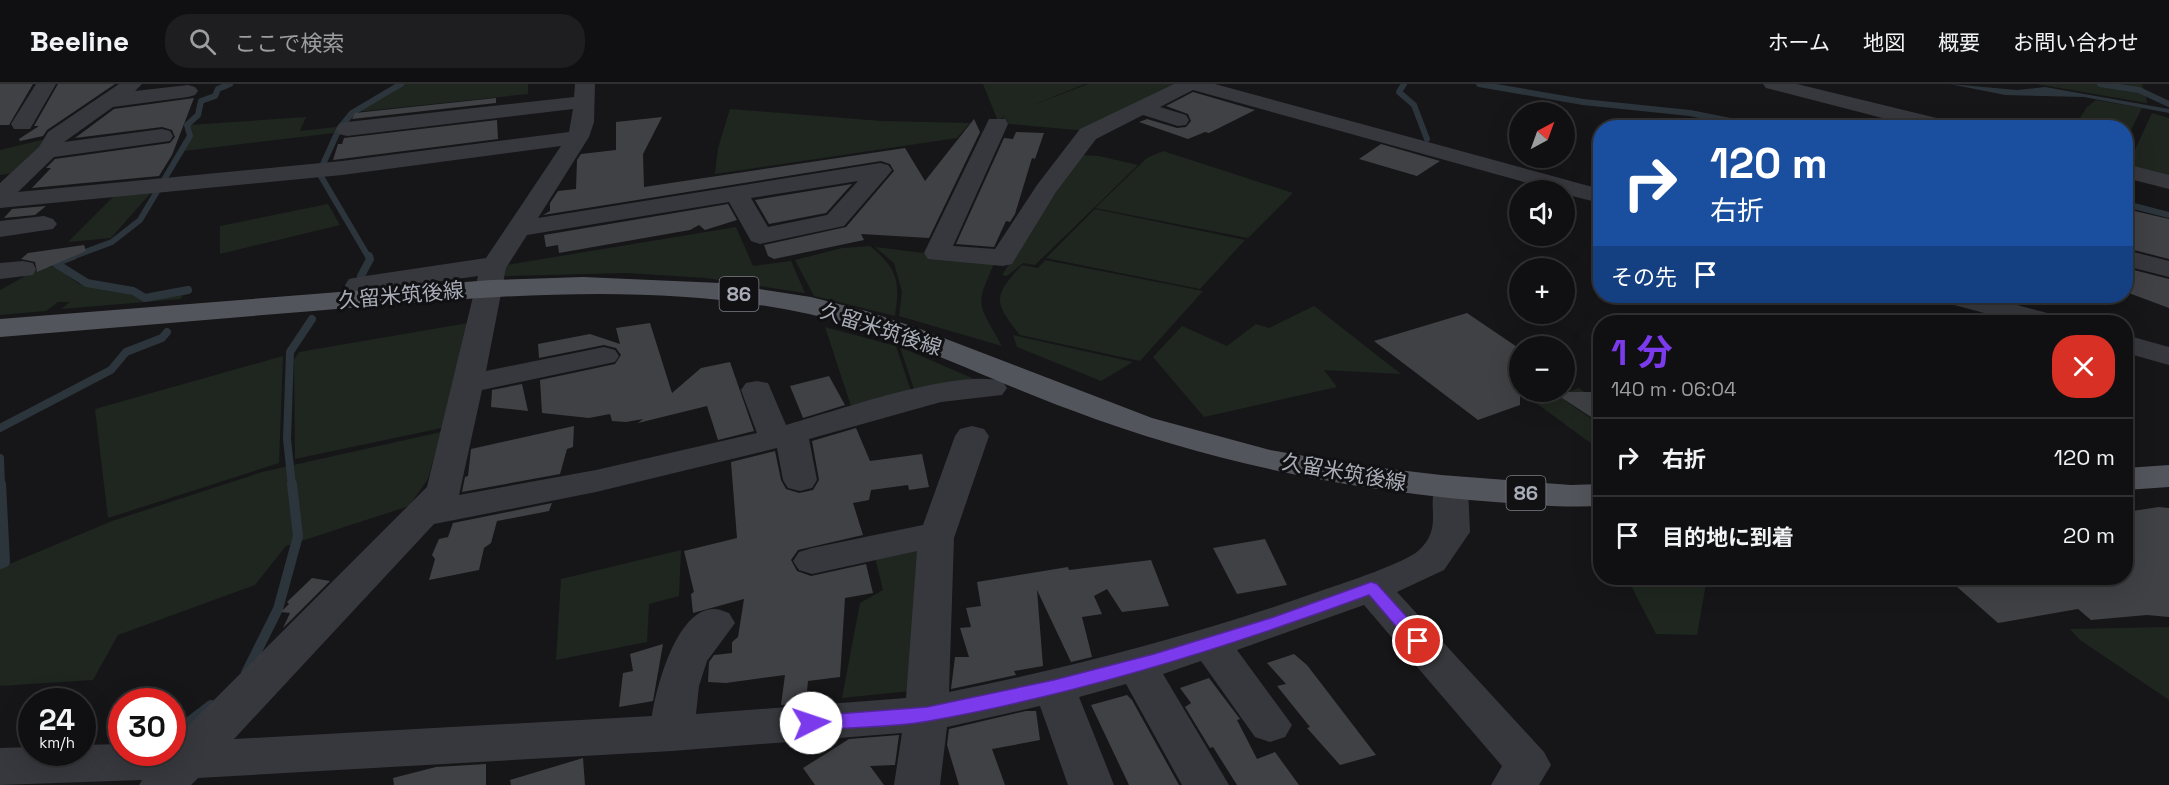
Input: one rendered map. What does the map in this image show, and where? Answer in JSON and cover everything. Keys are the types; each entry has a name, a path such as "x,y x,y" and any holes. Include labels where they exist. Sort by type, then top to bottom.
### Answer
{"main road":[{"name":"久留米筑後線","path":"0,328 493,276 569,284 657,286 729,292 856,317 1149,427 1228,451 1386,482 1571,496 1593,495"},
{"path":"2133,478 2169,476"}],"street":[{"path":"22,124 45,84"},
{"path":"0,196 47,151 56,137 132,84"},
{"path":"997,124 937,253 1004,258 1045,190 1088,134 1138,107 1191,84 1593,194"},
{"path":"1773,84 1917,120"},
{"path":"108,100 188,91"},
{"path":"173,772 444,491 493,276 518,229 579,137 583,122 584,93 347,129"},
{"path":"1138,107 1178,120"},
{"path":"47,151 162,136"},
{"path":"0,201 342,168 579,137"},
{"path":"518,229 880,170 835,221 760,236 737,194"},
{"path":"2133,173 2169,182"},
{"path":"0,229 44,224"},
{"path":"2133,260 2169,270"},
{"path":"359,285 493,276"},
{"path":"1979,303 2023,315"},
{"path":"2133,346 2169,356"},
{"path":"468,384 604,356"},
{"path":"422,514 596,480 783,436 939,393 991,388"},
{"path":"757,390 783,436 800,480"},
{"path":"916,785 927,714 937,534 972,436"},
{"path":"0,767 173,772 927,714 1054,687 1136,666 1371,588 1431,561 1452,532 1451,488"},
{"path":"812,561 937,534"},
{"path":"1371,588 1528,765 1514,785"},
{"path":"672,733 677,686 684,662 696,642 715,622"},
{"path":"1210,643 1270,725"},
{"path":"1136,666 1206,785"},
{"path":"1054,687 1090,785"}],"shaded area":[{"path":"404,84 528,84 528,94 356,112"},
{"path":"983,84 1085,84 1025,108 1088,84 1182,84 1087,131 999,123 1006,115 998,121"},
{"path":"1950,84 2017,90 2045,87 2169,109 2169,113 2084,97 2005,95"},
{"path":"2036,84 2142,84 2144,91 2137,90 2146,95 2147,103"},
{"path":"2096,100 2142,108 2133,126 2133,120 2079,120 2087,107"},
{"path":"730,109 882,121 970,123 957,138 715,174 718,148"},
{"path":"2152,113 2169,118 2169,179 2133,171 2133,154"},
{"path":"306,117 300,131 336,127 334,133 184,151 192,137 189,125"},
{"path":"50,138 19,172 0,175 0,150"},
{"path":"1163,151 1293,193 1248,238 1095,208 1147,158"},
{"path":"1080,155 1099,156 1138,165 1035,265 1023,263 1007,276 1002,275"},
{"path":"155,188 111,238 68,242 119,191"},
{"path":"328,204 340,225 220,254 220,226"},
{"path":"1095,209 1245,240 1200,289 1046,258"},
{"path":"736,227 753,266 791,261 805,293 706,278 627,273 505,276 506,265"},
{"path":"870,246 892,269 895,276 897,294 895,316 814,296 795,260 842,248"},
{"path":"875,247 995,262 984,288 982,305 1002,346 899,316 902,292 894,263"},
{"path":"1045,260 1203,291 1140,361 1020,335 1001,307 1002,292 1022,265 1038,268"},
{"path":"45,265 57,268 79,284 126,293 143,300 184,292 181,299 61,309 70,302 58,302 46,311 0,315 0,290"},
{"path":"1314,306 1401,374 1324,370 1337,387 1204,417 1153,357 1182,326 1227,346 1256,324 1269,328"},
{"path":"468,323 442,428 295,459 294,360 299,352"},
{"path":"825,327 896,346 912,394 853,412"},
{"path":"1013,335 1133,362 1101,381 1017,347"},
{"path":"900,347 986,384 915,392"},
{"path":"283,356 279,463 108,518 95,409"},
{"path":"1579,388 1586,393 1575,397 1575,389"},
{"path":"1567,402 1593,420 1593,445 1536,403"},
{"path":"441,432 428,479 409,506 286,546 255,585 118,635 93,680 0,686 0,568 112,521 262,472"},
{"path":"925,541 919,690 842,698 860,603 883,590 874,553"},
{"path":"681,550 679,596 649,604 647,642 556,660 561,579"},
{"path":"1631,585 1706,585 1697,635 1656,634"},
{"path":"2169,627 2169,700 2080,640 2070,629"}],"building":[{"path":"0,84 33,84 9,125 0,125"},
{"path":"58,84 115,84 47,130 43,136 20,141 19,139 39,126 34,126"},
{"path":"1193,92 1255,110 1209,133 1205,132 1188,139 1139,122 1147,119 1177,128 1186,127 1191,121 1188,114 1166,106"},
{"path":"194,98 172,155 159,176 32,188 51,168 46,168 55,159 170,143 175,137 172,130 162,127 75,138 114,109"},
{"path":"496,98 496,103 352,119 355,113"},
{"path":"662,117 643,154 644,187 905,148 925,181 974,119 980,132 929,238 861,234 864,240 774,259 768,256 764,245 846,227 894,171 890,164 881,161 543,215 550,211 550,203 558,191 576,189 577,160 581,154 616,150 616,122"},
{"path":"497,120 498,139 333,160 338,144 342,144 344,138"},
{"path":"1016,132 1044,133 1035,159 1032,158 1015,214 1010,222 1006,221 994,247 956,244 1004,138 1013,139"},
{"path":"1381,144 1440,161 1417,176 1359,159"},
{"path":"852,184 826,213 769,224 755,200"},
{"path":"728,204 737,220 705,230 699,225 690,230 559,253 558,245 546,247 544,235"},
{"path":"46,206 35,215 4,218 12,209"},
{"path":"2133,211 2169,219 2169,259 2133,250"},
{"path":"84,245 86,251 37,272 35,262 21,259 28,253"},
{"path":"2133,270 2169,279 2169,308 2133,295"},
{"path":"1467,313 1509,342 1509,402 1520,402 1520,405 1478,420 1374,341"},
{"path":"650,323 672,393 701,368 730,362 754,431 718,440 707,406 638,423 643,419 626,422 612,421 610,414 589,418 542,413 540,380 615,364 621,355 616,348 604,345 539,358 538,344 590,334 620,344 616,328"},
{"path":"829,376 845,405 803,418 790,386"},
{"path":"522,384 528,411 491,407 492,390"},
{"path":"1575,392 1593,392 1593,418 1568,402 1575,402"},
{"path":"574,426 573,447 567,449 560,474 462,492 465,477 468,476 471,449"},
{"path":"856,428 870,461 922,454 929,487 909,490 908,485 871,490 869,500 853,503 863,535 798,550 791,560 797,571 811,576 866,564 873,593 845,598 840,677 808,681 806,703 781,705 785,675 726,683 708,682 709,662 714,655 732,653 732,642 738,637 744,599 693,613 691,594 694,592 684,551 737,538 731,462 775,451 781,480 786,489 799,493 813,490 819,480 812,441"},
{"path":"552,503 549,511 497,521 491,543 484,548 479,570 429,580 435,559 432,555 439,539 448,537 453,523"},
{"path":"2159,507 2169,508 2169,617 2147,615 2091,620 2078,609 1998,623 1955,585 2133,585 2133,511"},
{"path":"1265,539 1287,585 1237,594 1213,548"},
{"path":"1151,560 1169,606 1122,612 1107,589 1094,596 1102,614 1082,617 1092,657 1071,662 1037,590 1043,666 1014,671 1016,675 951,689 955,657 969,657 960,628 971,627 966,608 981,606 977,582 1068,567 1069,570"},
{"path":"312,578 330,581 283,628 290,613 281,612 289,604 287,602"},
{"path":"663,644 653,701 619,707 623,673 633,671 630,654"},
{"path":"1294,654 1307,665 1376,755 1340,765 1307,728 1310,727 1277,686 1286,684 1267,663"},
{"path":"1209,678 1240,719 1237,720 1257,759 1275,752 1299,785 1237,785 1213,747 1210,748 1185,707 1191,703 1180,688"},
{"path":"1127,695 1132,700 1179,785 1129,785 1091,705"},
{"path":"1026,711 1036,711 1040,740 992,749 1005,785 959,785 947,745 949,729"},
{"path":"899,735 895,765 870,766 884,785 815,785 803,768 849,739"},
{"path":"583,758 585,785 511,785 510,780"},
{"path":"486,764 486,785 394,785 393,778 436,767"}],"waterway":[{"path":"69,258 112,242 140,220 190,136 187,125 198,115 201,101 215,96 218,89 230,84"},
{"path":"369,258 319,173 339,129 352,113 401,84"},
{"path":"1404,84 1399,92 1414,105 1427,139"},
{"path":"1479,84 1583,102 1690,113 1725,120"},
{"path":"2100,84 2139,90 2169,104"},
{"path":"2133,206 2169,215"},
{"path":"73,256 55,263 87,283 133,291 145,298 188,290"},
{"path":"361,276 370,259 369,256"},
{"path":"292,486 287,439 290,352 312,319"},
{"path":"0,428 111,370 126,352 162,338 167,332"},
{"path":"0,458 1,486"},
{"path":"0,564 5,562 1,484"},
{"path":"246,673 278,609 298,536 292,484"},
{"path":"186,724 211,705"}],"route":[{"path":"811,723 927,714 1054,687 1154,661 1280,621 1371,588 1418,641"}]}
